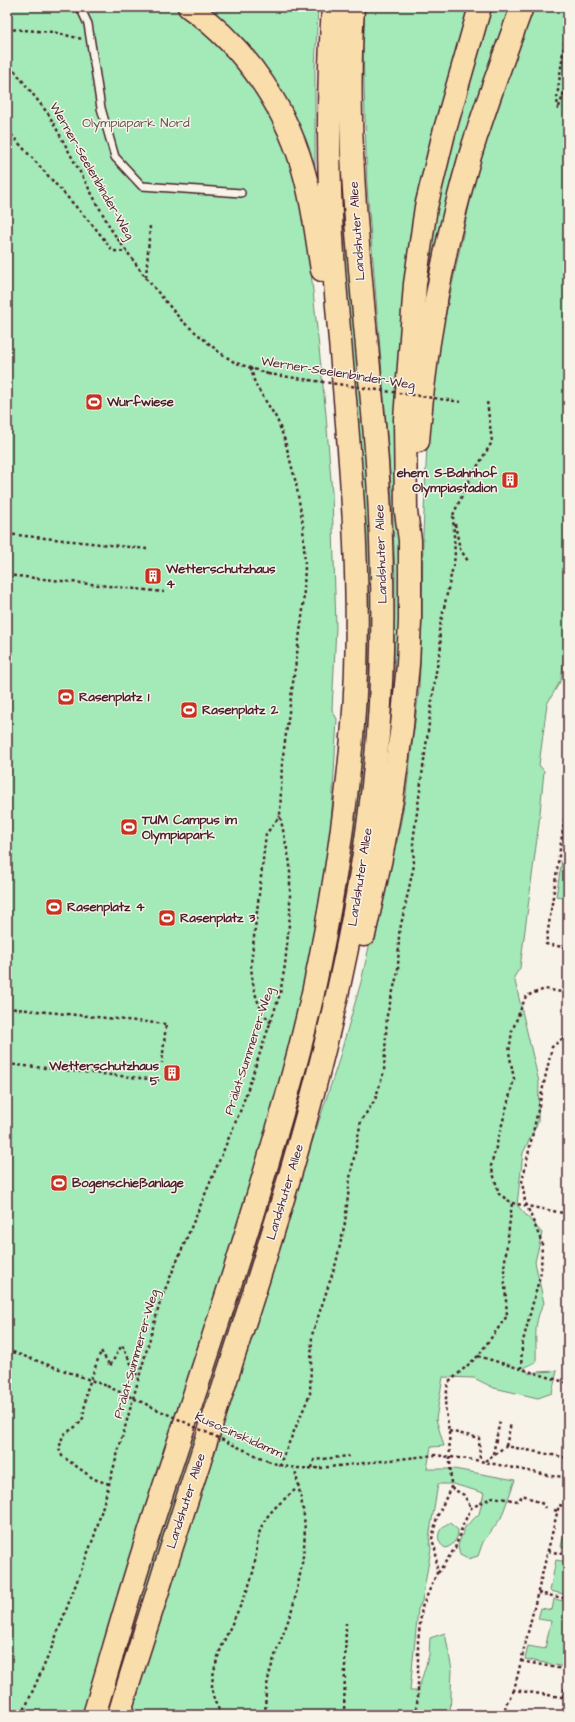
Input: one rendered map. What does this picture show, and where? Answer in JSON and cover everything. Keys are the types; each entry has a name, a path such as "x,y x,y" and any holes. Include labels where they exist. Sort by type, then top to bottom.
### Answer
{"highway":[{"path":"189,7 222,34 243,56 272,97 285,122 306,179 313,210 324,283 341,347"},
{"name":"Landshuter Allee","path":"94,1715 145,1545 234,1272 269,1159 302,1036 326,925 339,852 353,727 356,674 355,535 334,266 329,150 329,104 333,7"},
{"name":"Landshuter Allee","path":"119,1715 293,1166 312,1098 342,971 365,855 379,729 383,614 377,464 359,264 350,105 350,43 353,7"},
{"path":"410,540 406,512 405,419 415,284 426,207 444,133 480,7"},
{"path":"342,971 366,932 392,799 402,726 408,664 410,621 410,540 425,371 433,317 445,257 470,155 522,7"}],"lane":[{"path":"80,7 88,24 101,108 115,157 142,186 241,193"}],"path":[{"path":"568,14 557,98 558,110 568,81"},
{"path":"7,29 54,32 92,42"},
{"name":"Werner-Seelenbinder-Weg","path":"7,61 50,115 112,231 127,252 146,278 182,321 219,352 234,362 268,374 461,402"},
{"path":"7,130 76,206 114,251 127,252"},
{"path":"146,278 150,226"},
{"name":"Prälat-Summerer-Weg","path":"22,1715 50,1652 95,1534 161,1299 241,1109 280,994 285,965 290,914 290,863 280,816 282,762 303,610 306,566 303,526 296,483 285,441 277,419 255,384 251,368"},
{"path":"279,1466 310,1394 312,1335 336,1263 345,1223 350,1178 361,1121 375,1100 384,1071 387,1015 398,971 399,934 414,866 414,842 436,672 442,646 439,631 455,556 453,515 471,477 492,442 487,401"},
{"path":"453,515 460,548 468,561"},
{"path":"7,534 147,549"},
{"path":"7,575 164,592"},
{"path":"568,795 564,834 546,944 568,948"},
{"path":"271,1023 261,1012 257,1001 251,975 251,964 266,834 280,816"},
{"path":"568,993 545,989 526,996 512,1031 509,1052 514,1079 491,1166 499,1194 512,1203 568,1214"},
{"path":"7,1008 166,1024 162,1063"},
{"path":"521,1369 522,1345 541,1272 542,1243 527,1207 522,1182 552,1047 568,1034"},
{"path":"7,1064 159,1080"},
{"path":"437,1573 436,1552 432,1539 436,1517 451,1488 449,1431 445,1406 448,1383 478,1356 507,1316 504,1269 512,1203"},
{"path":"109,1484 94,1479 69,1462 62,1456 59,1449 64,1435 78,1425 83,1418 87,1390 101,1351 110,1366 122,1345 139,1380"},
{"name":"Kusocinskidamm","path":"7,1350 107,1386 279,1466 295,1469 320,1468 436,1456 475,1460 552,1476 568,1477"},
{"path":"478,1356 568,1383"},
{"path":"493,1454 500,1421"},
{"path":"506,1446 511,1423"},
{"path":"449,1431 479,1438 480,1461"},
{"path":"484,1462 506,1446 568,1458"},
{"path":"312,1468 314,1460 348,1456"},
{"path":"266,1715 266,1681 291,1614 297,1589 304,1544 302,1504 295,1469"},
{"path":"222,1715 214,1699 212,1687 215,1671 221,1649 252,1576 256,1559 256,1544 261,1527 281,1503 298,1488"},
{"path":"451,1488 464,1495 471,1508"},
{"path":"415,1715 418,1697 418,1640 422,1607 437,1573 455,1548 471,1508 493,1497 520,1501 523,1495 543,1504 545,1508"},
{"path":"504,1715 506,1704 514,1690 559,1505 568,1507"},
{"path":"554,1510 558,1511"},
{"path":"548,1551 568,1555"},
{"path":"538,1593 568,1599"},
{"path":"344,1715 346,1623"},
{"path":"521,1661 568,1671 563,1697"},
{"path":"514,1690 568,1698"}],"green space":[{"name":"Olympiapark Nord","path":"7,7 174,7 191,19 239,66 276,124 289,155 306,224 326,415 332,493 336,627 332,710 337,719 331,828 327,870 299,1011 241,1216 85,1715 7,1715"},
{"path":"197,7 318,7 315,70 315,180 305,161"},
{"path":"365,7 469,7 424,180 410,256 406,290 401,359 399,421 401,648 398,694 389,772 382,803 380,801 386,740 391,730 394,681 395,575 392,498 367,186 363,48"},
{"path":"490,7 511,7 409,408 421,299 444,160"},
{"path":"533,7 568,7 568,624 561,680 547,704 539,765 544,771 539,823 520,968 514,977 539,1082 538,1122 523,1153 517,1205 542,1233 535,1262 544,1303 536,1325 536,1362 525,1367 529,1374 557,1371 552,1393 538,1398 494,1388 474,1378 443,1377 436,1419 444,1446 431,1447 427,1469 454,1469 515,1480 501,1518 483,1542 478,1556 468,1559 460,1555 458,1545 465,1527 479,1514 484,1493 453,1484 438,1484 429,1538 431,1549 422,1601 418,1609 410,1691 418,1691 429,1655 430,1638 445,1633 452,1670 450,1715 127,1715 247,1339 337,1066 361,982 391,850 397,842 406,794 419,690 427,444 437,355 478,164"},
{"path":"338,96 370,493 374,659 357,847 314,1057 204,1422 194,1418 349,840"},
{"path":"562,860 568,861 568,898 556,896"},
{"path":"189,1433 199,1438 113,1704 102,1711"},
{"path":"568,1517 568,1549 561,1547"},
{"path":"450,1523 458,1530 458,1533 453,1543 446,1548 442,1546 439,1535 442,1527"},
{"path":"556,1560 568,1562 568,1595 550,1591"},
{"path":"554,1599 568,1602 568,1652 565,1667 525,1659 528,1646 545,1649 551,1621 538,1619 541,1608 552,1610"}],"place":[{"name":"Wurfwiese","path":"94,402"},
{"name":"ehem. S-Bahnhof Olympiastadion","path":"510,480"},
{"name":"Wetterschutzhaus 4","path":"153,576"},
{"name":"Rasenplatz 1","path":"66,697"},
{"name":"Rasenplatz 2","path":"189,710"},
{"name":"TUM Campus im Olympiapark","path":"129,827"},
{"name":"Rasenplatz 4","path":"54,907"},
{"name":"Rasenplatz 3","path":"167,918"},
{"name":"Wetterschutzhaus 5","path":"172,1073"},
{"name":"Bogenschießanlage","path":"59,1183"}]}
